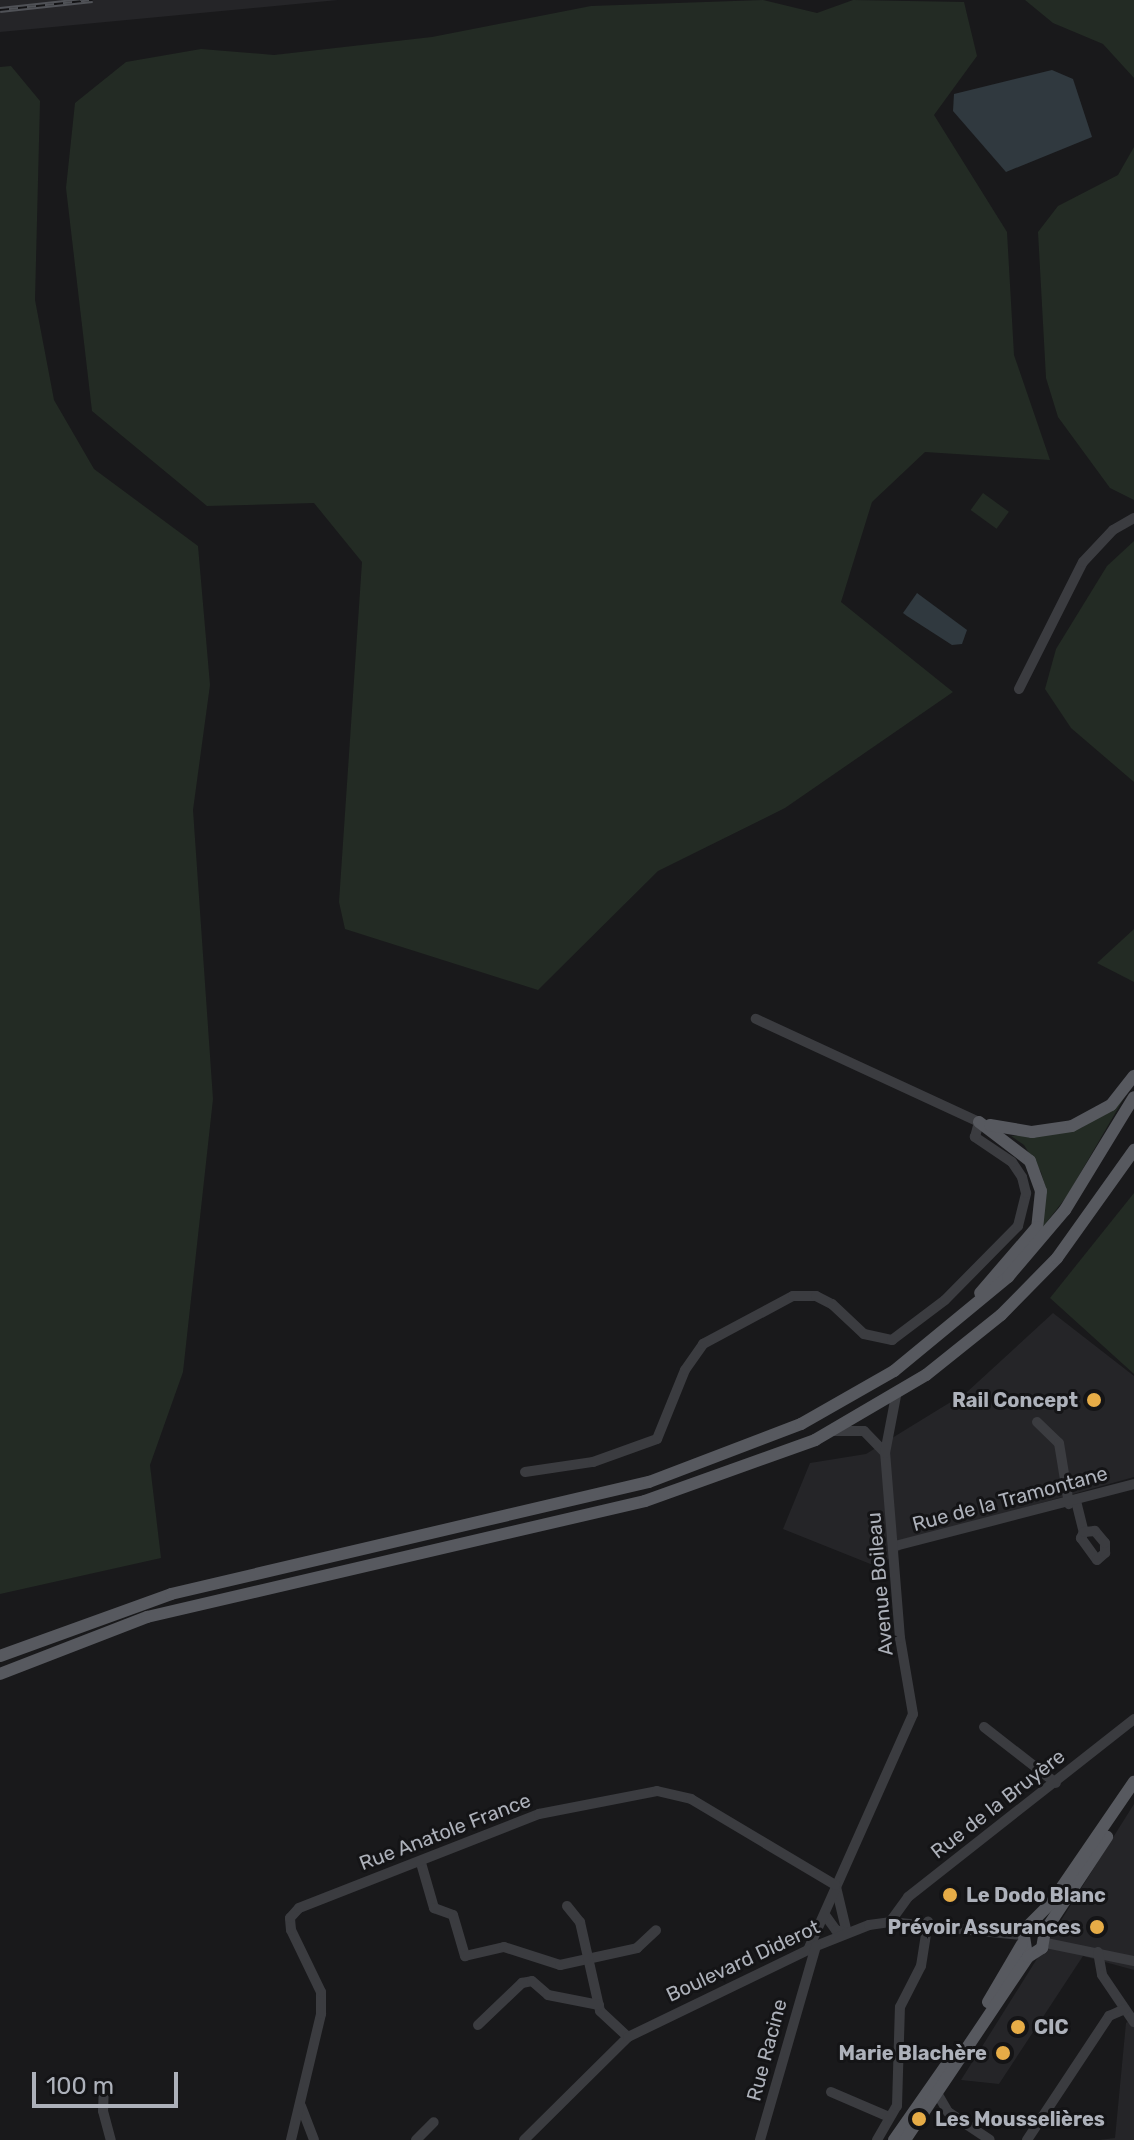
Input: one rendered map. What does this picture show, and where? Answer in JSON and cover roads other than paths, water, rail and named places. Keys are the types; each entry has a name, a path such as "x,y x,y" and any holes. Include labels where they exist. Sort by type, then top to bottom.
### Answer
{"main road":[{"path":"979,1122 1032,1132 1072,1126 1111,1105 1134,1076"},
{"path":"0,1656 171,1594 649,1482 801,1424 926,1348 1008,1277 1086,1179 1134,1097"},
{"path":"926,1348 1027,1241 1040,1212 1041,1191 1030,1161 979,1122"},
{"path":"0,1674 92,1636 201,1602 659,1497 772,1459 834,1431 896,1396 957,1353 1031,1285 1087,1220 1134,1150"},
{"path":"905,2140 937,2093 1025,1943 1041,1933 1134,1782"},
{"path":"894,2140 1025,1943 1041,1933 1134,1795"}],"street":[{"path":"1019,689 1083,562 1113,530 1134,518"},
{"path":"525,1472 593,1462 657,1439 694,1353 770,1305 793,1296 816,1296 878,1340 892,1340 924,1316 1009,1238 1024,1209 1022,1177 1012,1162 975,1137 979,1122 756,1019"},
{"name":"Avenue Boileau","path":"825,1915 835,1885 913,1714 900,1638 895,1546 885,1453 896,1396"},
{"path":"1037,1422 1059,1443 1072,1502 1084,1532"},
{"path":"834,1431 864,1431 885,1453"},
{"name":"Rue de la Tramontane","path":"895,1546 1134,1484"},
{"name":"Rue de la Bruyère","path":"890,1922 908,1897 1134,1719"},
{"path":"984,1727 1056,1783"},
{"name":"Rue Anatole France","path":"301,2106 321,2014 321,1992 290,1918 299,1908 421,1863 539,1814 657,1791 691,1799 835,1885"},
{"path":"421,1863 434,1908 453,1915 465,1956 504,1947 560,1965 637,1948 656,1930"},
{"path":"825,1915 836,1930 847,1933 835,1885"},
{"path":"567,1906 580,1922 599,2005 628,2037"},
{"path":"843,1912 869,1925"},
{"name":"Rue Racine","path":"760,2140 808,1969 808,1950 825,1915"},
{"name":"Boulevard Diderot","path":"524,2140 628,2037 847,1933 890,1922 928,1922 1025,1943"},
{"path":"877,2140 897,2106 900,2007 921,1966 928,1922"},
{"path":"1041,1933 1134,1961"},
{"path":"808,1950 808,1969"},
{"path":"1098,1952 1102,1975 1134,2022"},
{"path":"478,2025 522,1983 532,1981 548,1995 599,2005"},
{"path":"1027,2140 1109,2016 1125,2009"},
{"path":"104,2084 103,2111 111,2140"},
{"path":"831,2092 889,2117"},
{"path":"937,2093 948,2112 990,2140"},
{"path":"291,2140 301,2106"},
{"path":"301,2106 314,2140"},
{"path":"416,2140 434,2122"}],"railway":[{"path":"0,10 92,0"}],"place":[{"name":"Rail Concept","path":"1094,1400"},
{"name":"Le Dodo Blanc","path":"950,1895"},
{"name":"Prévoir Assurances","path":"1097,1927"},
{"name":"CIC","path":"1018,2027"},
{"name":"Marie Blachère","path":"1003,2053"},
{"name":"Les Mousselières","path":"919,2119"}]}
